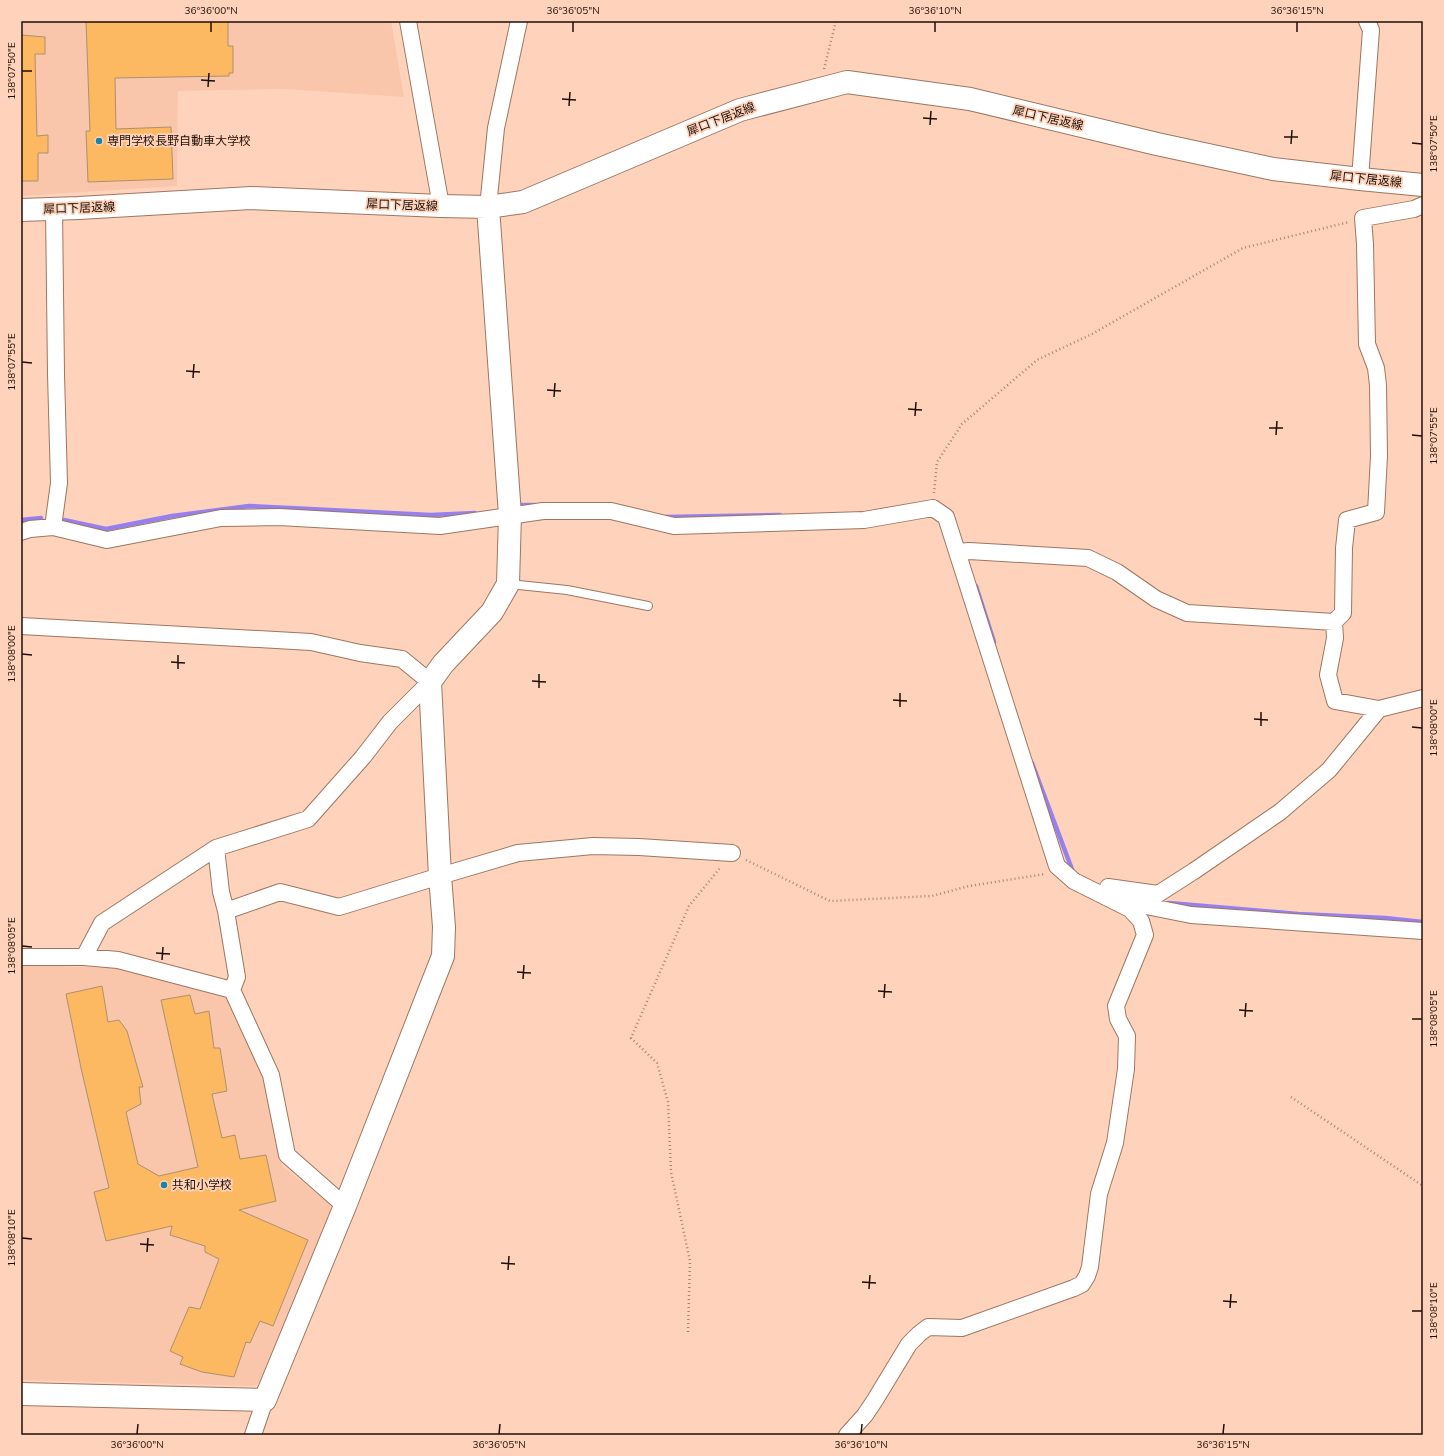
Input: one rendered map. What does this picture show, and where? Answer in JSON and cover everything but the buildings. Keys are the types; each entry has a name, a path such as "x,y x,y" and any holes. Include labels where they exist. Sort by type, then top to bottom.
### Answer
{"street":[{"path":"408,21 441,206"},
{"path":"84,957 102,923 216,848 308,819 363,757 390,722 430,682 443,664 492,612 508,584 510,515 488,207 496,128 519,21"},
{"path":"1360,179 1371,30 1367,21"},
{"name":"犀口下居返線","path":"21,210 252,198 488,207 523,202 740,110 847,82 970,99 1157,144 1273,168 1423,185"},
{"path":"963,551 1088,558 1117,572 1156,599 1187,613 1334,622 1343,614 1344,548 1347,520 1376,512 1378,385 1376,368 1367,344 1363,218 1414,209 1423,205"},
{"path":"53,527 59,483 54,209"},
{"path":"21,532 30,529 53,527 107,540 221,518 279,517 440,526 543,511 611,511 674,526 864,520 933,508 946,517 963,551 1057,866 1074,881 1130,909 1141,921 1145,934 1116,1006 1118,1019 1127,1036 1126,1069 1115,1143 1099,1194 1091,1262 1087,1276 1082,1284 1074,1288 962,1328 928,1327 910,1344 875,1400 847,1435"},
{"path":"1334,622 1335,638 1328,675 1335,701 1379,709 1423,698"},
{"path":"21,626 311,642 360,653 402,659 430,682 444,927 443,956 345,1206 265,1400 253,1435"},
{"path":"1106,897 1108,887 1158,894 1280,812 1330,770 1379,709"},
{"path":"226,911 280,892 339,907 518,853 593,846 639,847 732,853"},
{"path":"216,848 221,892 226,911 237,977 232,990 271,1075 287,1155 345,1206"},
{"path":"1106,897 1132,904 1191,915 1423,931"},
{"path":"21,957 84,957 118,960 232,990"},
{"path":"21,1394 265,1400"}],"lane":[{"path":"508,584 567,590 648,606"}],"path":[{"path":"819,89 836,21"},
{"path":"933,508 937,462 962,424 1037,360 1092,334 1243,248 1363,218"},
{"path":"688,1332 690,1261 671,1172 668,1102 656,1063 630,1038 689,906 732,853 830,901 932,896 969,886 1063,871"},
{"path":"1291,1097 1423,1186"}],"shaded area":[{"name":"専門学校長野自動車大学校","path":"21,21 391,21 404,97 284,89 178,91 177,186 21,196"},
{"name":"共和小学校","path":"21,965 116,968 228,998 263,1072 282,1166 330,1204 333,1217 265,1380 254,1386 21,1380"}],"waterway":[{"path":"517,505 535,505"},
{"path":"64,520 106,529 172,516 249,506 431,515 475,513"},
{"path":"665,517 780,515"},
{"path":"21,520 41,518"},
{"path":"976,586 994,642"},
{"path":"1032,763 1073,872"},
{"path":"1169,903 1298,914 1385,918 1423,922"}],"place":[{"name":"専門学校長野自動車大学校","path":"99,141"},
{"name":"共和小学校","path":"164,1185"}]}
